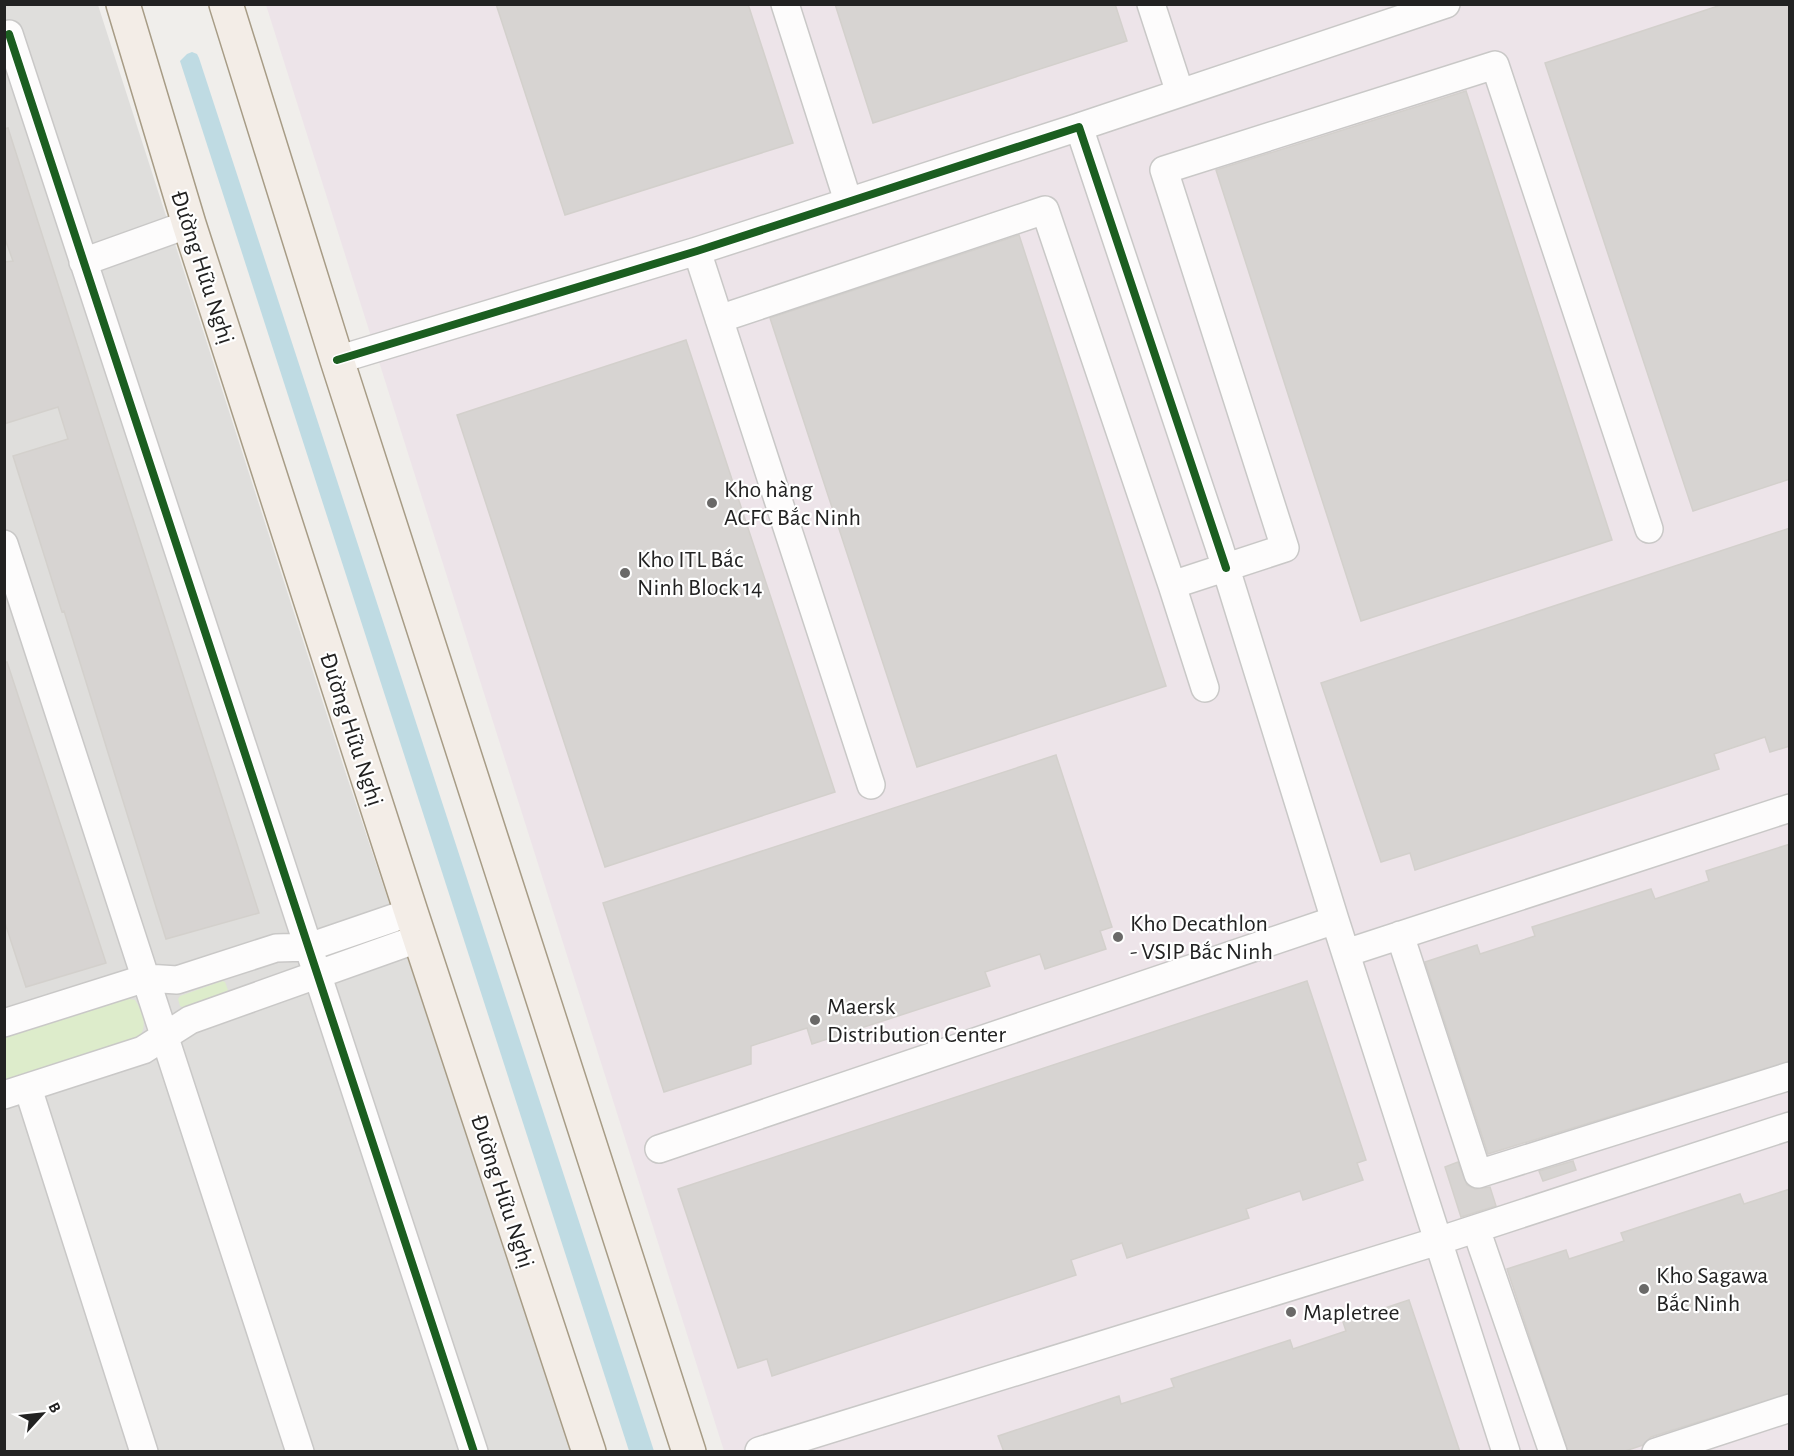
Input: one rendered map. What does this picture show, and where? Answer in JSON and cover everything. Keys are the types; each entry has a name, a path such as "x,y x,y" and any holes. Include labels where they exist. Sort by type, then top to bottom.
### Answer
{"main road":[{"name":"Đường Hữu Nghị","path":"123,4 189,224 589,1452"},
{"path":"226,4 337,360 689,1452"}],"street":[{"path":"785,4 848,201"},
{"path":"1151,4 1180,93"},
{"path":"337,360 697,250 1079,127 1446,4"},
{"path":"9,34 474,1452"},
{"path":"1172,585 1285,548 1164,170 1495,64 1649,529"},
{"path":"1079,127 1226,568 1335,920 1506,1452"},
{"path":"719,319 1045,210 1172,585 1204,688"},
{"path":"83,262 189,224"},
{"path":"697,250 872,784"},
{"path":"4,544 300,1452"},
{"path":"1346,953 1790,808"},
{"path":"659,1149 1335,920"},
{"path":"5,1021 146,978 177,980 276,948 309,948 416,925"},
{"path":"144,1452 16,1091 143,1050 190,1020 289,986 416,925"},
{"path":"1400,935 1478,1174 1790,1076"},
{"path":"759,1451 1438,1241 1790,1126"},
{"path":"1476,1229 1552,1452"},
{"path":"1656,1452 1790,1408"}],"shaded area":[{"path":"5,5 98,5 345,771 572,1451 5,1452"},
{"path":"266,5 1789,5 1789,1451 724,1451"}],"green space":[{"path":"222,981 225,982 228,990 226,995 187,1009 180,1006 178,999 180,996"},
{"path":"124,998 135,1000 144,1020 143,1030 137,1039 5,1085 4,1036"}],"water":[{"path":"192,52 199,58 654,1451 629,1451 180,61"}],"building":[{"path":"496,4 748,4 793,143 565,215"},
{"path":"835,4 1115,4 1127,41 873,123"},
{"path":"1724,4 1790,4 1790,479 1693,511 1545,63"},
{"path":"1466,91 1612,540 1361,621 1216,170"},
{"path":"8,128 259,913 166,939 64,611 62,612 13,456 68,439 58,407 4,424 4,262 13,261 4,236 4,129"},
{"path":"1019,235 1166,686 917,767 770,318"},
{"path":"686,340 835,792 605,867 457,415"},
{"path":"1790,528 1790,746 1770,752 1765,737 1714,754 1719,769 1415,870 1410,853 1381,862 1321,683"},
{"path":"7,662 106,963 26,987 4,920 4,663"},
{"path":"1056,755 1112,927 1100,931 1106,949 1045,969 1040,954 985,972 990,986 812,1044 807,1028 751,1046 751,1064 664,1092 603,903"},
{"path":"1790,844 1790,1061 1488,1154 1425,962 1477,945 1480,954 1535,936 1532,927 1651,889 1655,899 1709,881 1706,871"},
{"path":"1307,981 1366,1160 1357,1163 1363,1180 1303,1200 1300,1191 1246,1209 1249,1218 1127,1258 1122,1243 1071,1260 1076,1275 772,1376 767,1359 738,1368 678,1189"},
{"path":"1573,1161 1576,1170 1543,1181 1539,1171"},
{"path":"1458,1162 1467,1185 1475,1189 1490,1187 1496,1206 1461,1217 1445,1167"},
{"path":"1790,1189 1790,1393 1651,1437 1643,1445 1622,1452 1568,1452 1507,1269 1566,1250 1569,1259 1624,1241 1621,1233 1740,1194 1744,1204"},
{"path":"1409,1300 1460,1452 1004,1452 998,1436 1119,1396 1121,1404 1174,1387 1171,1379 1290,1340 1293,1349 1346,1331 1343,1322"}],"cycle path":[{"path":"9,34 474,1452"},
{"path":"337,360 697,251 1079,127 1226,568"}],"place":[{"name":"Kho hàng ACFC Bắc Ninh","path":"712,503"},
{"name":"Kho ITL Bắc Ninh Block 14","path":"625,573"},
{"name":"Kho Decathlon - VSIP Bắc Ninh","path":"1118,937"},
{"name":"Maersk Distribution Center","path":"815,1020"},
{"name":"Kho Sagawa Bắc Ninh","path":"1644,1289"},
{"name":"Mapletree","path":"1291,1312"}]}
